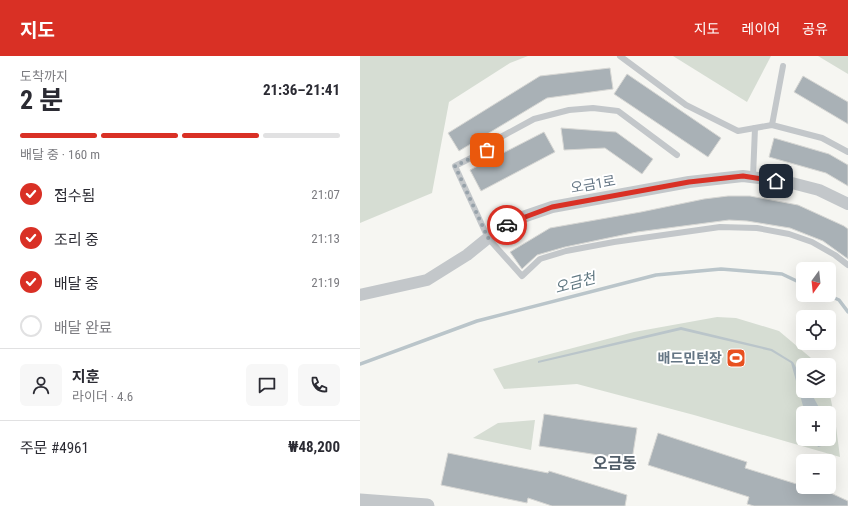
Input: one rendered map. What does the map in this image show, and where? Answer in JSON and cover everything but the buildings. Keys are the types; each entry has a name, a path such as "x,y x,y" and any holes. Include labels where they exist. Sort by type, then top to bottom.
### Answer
{"street":[{"name":"오금1로","path":"360,295 427,280 467,255 488,238 517,220 552,207 689,182 743,176 788,182 819,190 848,204"},
{"path":"360,501 427,506"}],"lane":[{"path":"620,56 686,105 738,131 772,125 822,138 848,152"},
{"path":"772,125 783,66"},
{"path":"677,155 618,111 593,108 569,110 534,119 499,138 487,150 455,166 488,238 522,276 540,259 566,251 720,226 757,228 789,234 812,242 835,255 848,265"},
{"path":"753,177 755,128"}],"shaded area":[{"path":"360,56 528,56 510,63 449,102 432,193 360,223"},
{"path":"673,56 771,56 747,102"},
{"path":"818,56 848,56 848,74"},
{"path":"717,317 736,318 779,331 796,345 796,350 802,350 811,358 796,358 796,398 830,398 832,406 796,406 796,444 577,384 504,389 493,369 634,332"},
{"path":"681,327 772,349 793,362 796,367 796,381 791,363 771,351 681,330 538,363 538,361"},
{"path":"801,398 814,398 818,406 803,406"},
{"path":"535,420 531,450 473,438 498,423"},
{"path":"836,427 840,457 836,456 836,454 830,454 802,446 836,446"}],"waterway":[{"name":"오금천","path":"360,364 477,321 656,275 721,269 782,274 796,281"},
{"name":"오금천","path":"836,299 839,300 848,312"}],"way so far":[{"path":"487,150 455,166 488,238 507,225"}],"place":[{"name":"배드민턴장","path":"736,358"}],"district":[{"name":"오금동","path":"615,463"}],"route":[{"path":"507,225 552,207 689,182 743,176 776,181"}]}
